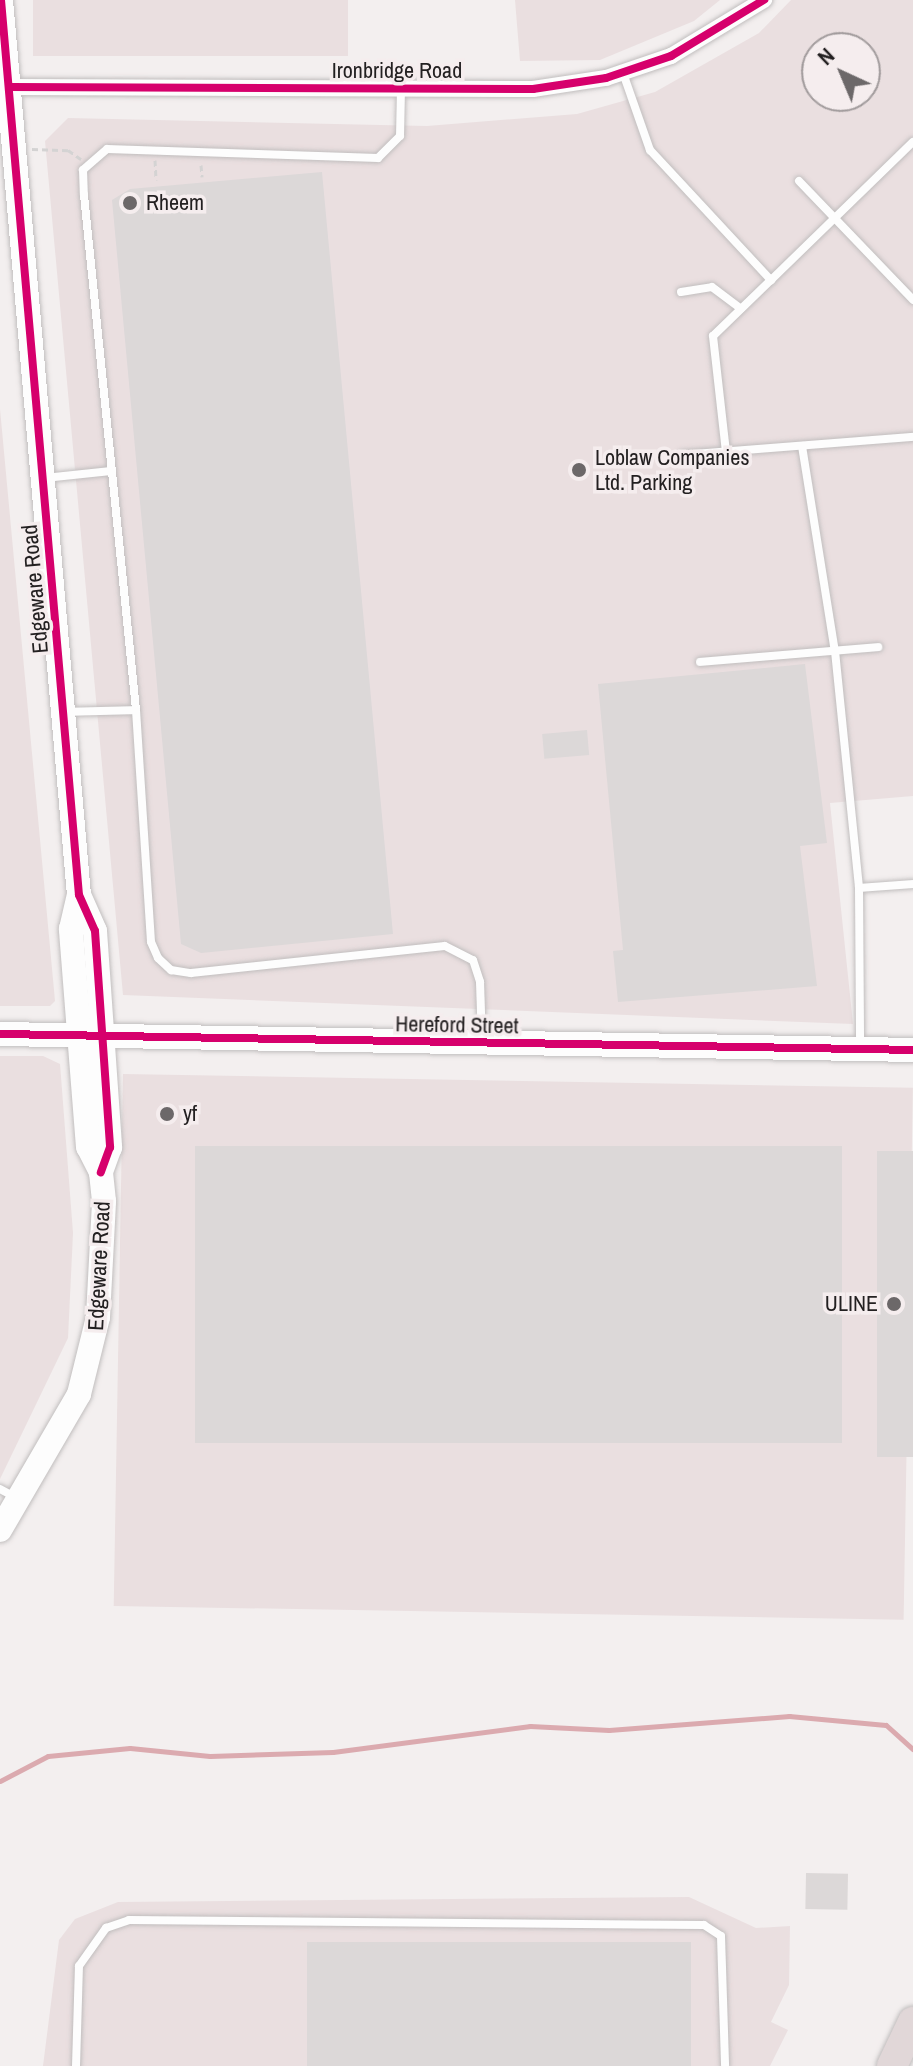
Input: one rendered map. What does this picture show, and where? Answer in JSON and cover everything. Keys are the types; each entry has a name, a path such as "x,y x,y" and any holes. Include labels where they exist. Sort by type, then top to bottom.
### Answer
{"highway":[{"path":"892,2066 913,2022"}],"street":[{"name":"Edgeware Road","path":"0,1530 10,1494 79,1394 94,1343 105,1236 101,1172 88,1147 91,1038 71,929 79,895 15,148 5,87 1,0"},
{"name":"Ironbridge Road","path":"5,87 533,89 623,72 671,56 764,0"},
{"name":"Hereford Street","path":"0,1034 91,1038 913,1050"}],"lane":[{"path":"623,72 650,150 771,280"},
{"path":"401,89 400,136 378,158 135,147 107,149 87,165 112,471 136,710 151,942 158,958 171,970 191,973 454,948 473,960 480,982 482,1043"},
{"path":"726,452 713,336 831,216 913,142"},
{"path":"799,181 913,300"},
{"path":"681,292 712,287 741,309"},
{"path":"682,455 913,437"},
{"path":"802,446 835,651 859,888 860,1049"},
{"path":"44,478 112,471"},
{"path":"700,662 878,647"},
{"path":"64,712 136,710"},
{"path":"859,888 913,884"},
{"path":"76,2066 79,1966 106,1928 129,1920 704,1925 721,1936 723,1946 725,2066"}],"path":[{"path":"15,148 68,150 87,165"}],"shaded area":[{"path":"33,0 348,0 348,56 33,56"},
{"path":"515,0 720,0 694,21 600,60 520,61"},
{"path":"791,0 913,0 913,796 830,803 853,1024 123,995 45,141 68,118 427,126 577,114 655,92 759,33"},
{"path":"0,409 55,1001 50,1006 0,1006"},
{"path":"0,1056 43,1056 60,1064 73,1233 68,1338 0,1479"},
{"path":"123,1074 913,1088 904,1620 114,1606"},
{"path":"689,1897 756,1928 790,1926 789,1985 771,2022 788,2030 770,2066 43,2066 59,1940 75,1919 118,1902"}],"building":[{"path":"322,172 393,934 201,953 181,944 112,200 130,189"},
{"path":"805,664 827,843 800,846 817,986 618,1002 613,951 623,950 598,684"},
{"path":"587,730 589,755 544,759 542,734"},
{"path":"195,1146 842,1146 842,1443 195,1443"},
{"name":"ULINE","path":"877,1151 913,1151 913,1457 877,1457"},
{"path":"806,1873 848,1874 847,1910 805,1909"},
{"path":"307,1942 691,1942 691,2066 307,2066"}],"waterway":[{"path":"0,1781 48,1756 130,1748 210,1756 333,1752 530,1726 609,1730 789,1716 886,1725 913,1749"}],"cycle path":[{"path":"1,0 79,895 95,931 110,1147 101,1172"},
{"path":"10,87 533,89 606,78 671,56 764,0"},
{"path":"0,1034 913,1050"}],"place":[{"name":"Rheem","path":"130,203"},
{"name":"Loblaw Companies Ltd. Parking","path":"579,470"},
{"name":"yf","path":"167,1114"},
{"name":"ULINE","path":"894,1304"}]}
